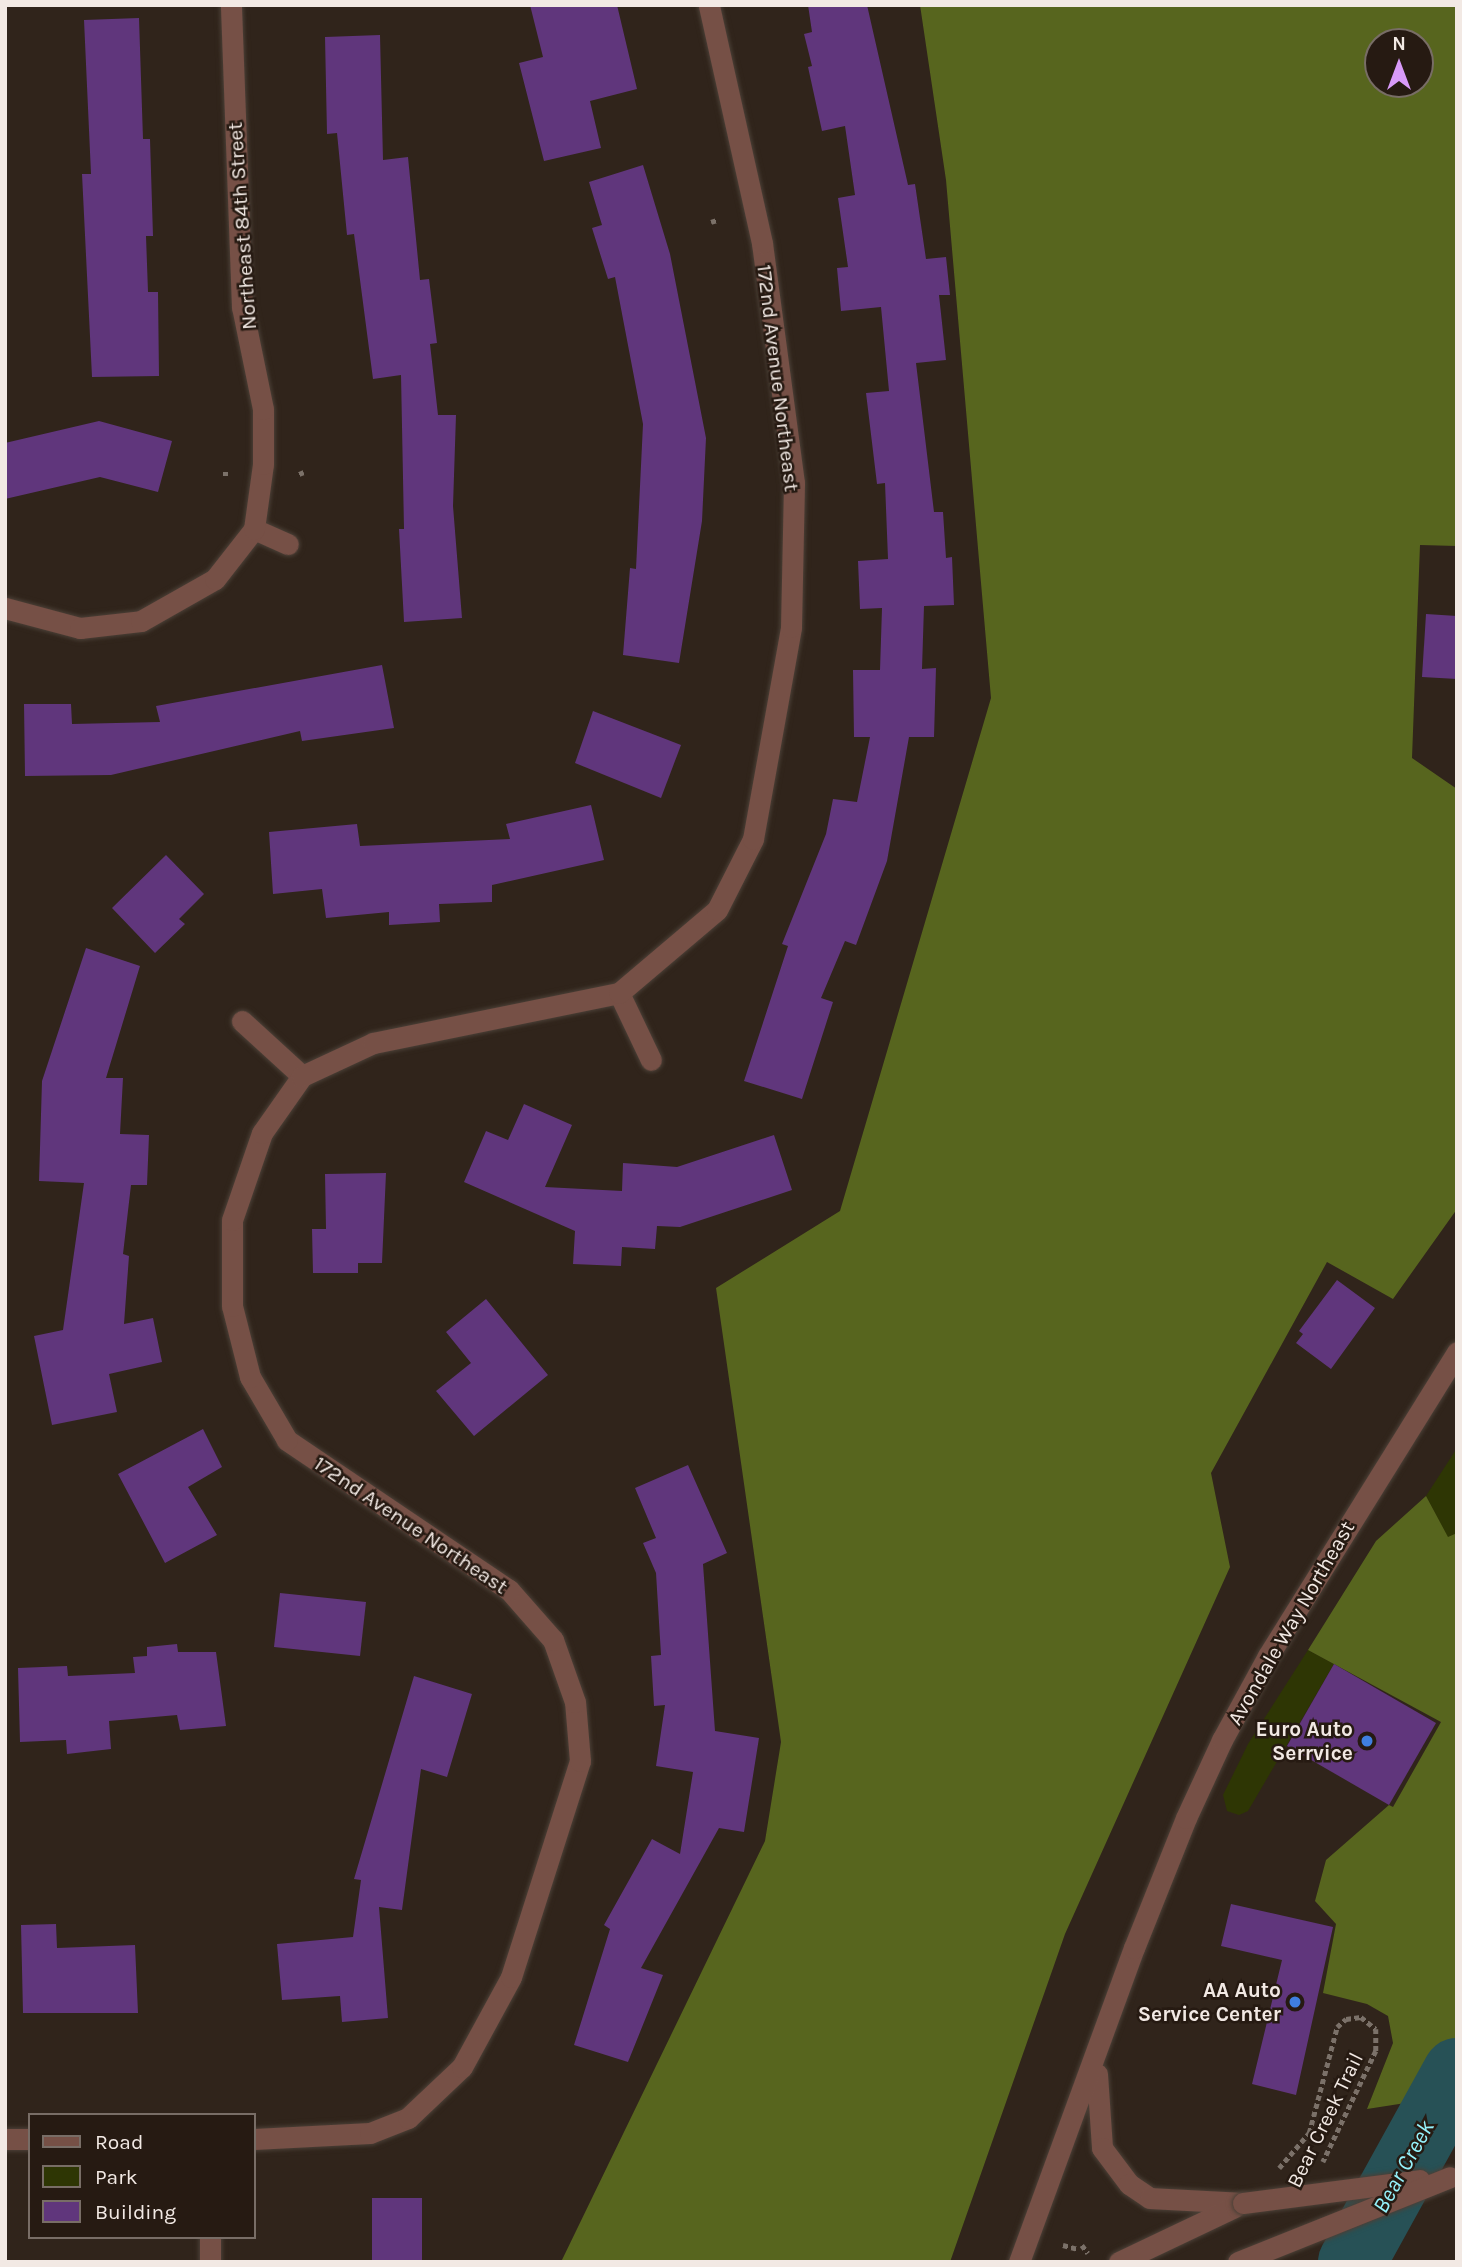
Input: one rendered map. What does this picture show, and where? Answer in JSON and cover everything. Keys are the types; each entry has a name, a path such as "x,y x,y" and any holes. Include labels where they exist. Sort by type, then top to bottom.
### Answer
{"street":[{"name":"Northeast 84th Street","path":"231,5 242,307 263,409 262,464 254,529"},
{"name":"172nd Avenue Northeast","path":"256,2139 370,2133 408,2118 462,2067 511,1977 580,1761 575,1702 553,1640 509,1590 287,1440 250,1377 232,1306 232,1220 262,1133 302,1076 373,1043 619,993 717,910 753,839 791,627 790,457 762,243 709,5"},
{"path":"5,608 80,628 141,621 215,579 254,529 288,544"},
{"path":"619,993 651,1060"},
{"path":"242,1021 302,1076"},
{"name":"Avondale Way Northeast","path":"1019,2262 1176,1841 1222,1740 1268,1656 1457,1352"},
{"path":"1099,2051 1098,2133 1106,2159 1116,2172 1150,2198 1243,2203 1453,2177"},
{"path":"5,2139 28,2139"},
{"path":"1238,2262 1453,2177"},
{"path":"1119,2262 1243,2203"},
{"path":"210,2239 210,2262"}],"path":[{"path":"711,222 718,220"},
{"name":"Bear Creek Trail","path":"1243,2203 1304,2143 1337,2027 1346,2019 1361,2017 1376,2029 1376,2051 1320,2168"},
{"path":"1063,2245 1080,2247 1088,2253"}],"green space":[{"path":"920,5 1457,5 1457,546 1420,545 1412,758 1457,789 1457,1209 1393,1299 1327,1262 1211,1473 1230,1567 1065,1934 950,2262 561,2262 765,1841 781,1742 716,1288 840,1211 991,698 946,180"},
{"path":"1457,1448 1457,1533 1448,1538 1426,1496"},
{"path":"1426,1496 1448,1537 1457,1533 1457,2095 1367,2109 1393,2043 1388,2016 1367,2004 1323,1993 1336,1924 1315,1901 1326,1860 1389,1805 1393,1807 1441,1722 1308,1650 1376,1541"},
{"path":"1308,1650 1334,1664 1248,1811 1239,1815 1227,1811 1223,1795 1248,1744"}],"building":[{"path":"530,5 617,5 637,89 590,101 601,148 544,161 519,63 543,57"},
{"path":"808,5 867,5 908,185 915,184 926,259 946,257 950,295 939,295 946,360 916,363 934,512 943,512 946,558 952,557 954,605 924,606 922,669 936,668 934,737 909,737 887,861 856,945 845,941 821,998 833,1002 802,1099 744,1081 788,946 782,944 826,834 833,799 857,802 870,737 854,737 853,670 880,670 882,608 860,609 858,561 888,559 885,483 877,484 866,393 889,391 881,307 841,311 837,268 848,267 838,198 855,195 845,126 822,131 804,34 812,32"},
{"path":"139,18 143,139 150,139 153,236 146,236 148,292 158,292 159,376 92,377 82,174 91,174 84,20"},
{"path":"380,35 383,160 408,157 420,280 429,279 437,343 430,344 438,415 456,415 453,506 462,618 404,622 399,529 404,529 401,375 373,379 354,234 347,235 337,133 327,134 325,37"},
{"path":"643,165 670,254 706,438 702,521 679,663 623,655 630,568 636,569 643,424 615,277 608,279 592,228 602,225 589,182"},
{"path":"99,421 172,441 158,492 100,477 5,499 5,443"},
{"path":"1426,614 1457,616 1457,679 1422,677"},
{"path":"382,665 394,728 302,741 300,731 111,775 25,776 24,704 71,704 72,724 160,722 156,706"},
{"path":"593,711 681,745 661,798 575,763"},
{"path":"591,805 604,860 492,885 492,902 439,904 440,922 389,925 389,912 326,918 322,889 273,894 269,832 357,824 360,846 510,839 506,824"},
{"path":"166,855 204,894 179,919 185,924 155,953 112,908"},
{"path":"86,948 140,966 106,1078 123,1078 120,1134 149,1135 147,1185 131,1185 123,1254 129,1256 124,1324 153,1318 162,1362 109,1374 117,1412 52,1425 34,1336 63,1330 84,1183 39,1181 42,1081"},
{"path":"524,1104 572,1125 545,1187 622,1191 623,1163 677,1167 774,1135 792,1190 680,1227 657,1226 655,1249 622,1247 621,1266 573,1264 575,1231 464,1182 486,1131 508,1140"},
{"path":"386,1173 382,1263 358,1263 358,1273 313,1273 312,1229 326,1229 325,1174"},
{"path":"1337,1280 1375,1308 1331,1369 1296,1343 1303,1334 1299,1331"},
{"path":"486,1299 548,1375 474,1436 436,1391 471,1363 446,1332"},
{"path":"203,1429 222,1467 188,1487 217,1535 165,1563 118,1474"},
{"path":"688,1465 727,1553 703,1564 715,1731 759,1738 744,1832 719,1828 641,1968 663,1975 628,2062 574,2045 610,1929 604,1925 652,1839 680,1854 693,1772 656,1766 665,1705 654,1706 651,1656 661,1655 656,1573 643,1543 656,1538 635,1488"},
{"path":"280,1593 366,1602 360,1656 274,1647"},
{"path":"177,1644 178,1652 216,1652 226,1726 180,1730 177,1715 109,1721 111,1749 67,1754 66,1740 20,1742 18,1668 67,1666 68,1676 135,1673 133,1657 147,1656 147,1647"},
{"path":"1334,1664 1436,1723 1389,1805 1287,1746"},
{"path":"414,1676 472,1694 447,1777 421,1769 402,1910 379,1907 388,2018 342,2022 340,1996 282,2000 277,1944 353,1937 361,1880 354,1879"},
{"name":"AA Auto Service Center","path":"1231,1904 1333,1927 1296,2095 1252,2084 1282,1960 1221,1946"},
{"path":"56,1924 57,1948 135,1945 138,2013 23,2013 21,1925"},
{"path":"372,2198 422,2198 422,2262 372,2262"}],"waterway":[{"name":"Bear Creek","path":"1352,2262 1457,2072"}],"place":[{"name":"Euro Auto Serrvice","path":"1367,1741"},
{"name":"AA Auto Service Center","path":"1295,2002"}]}
